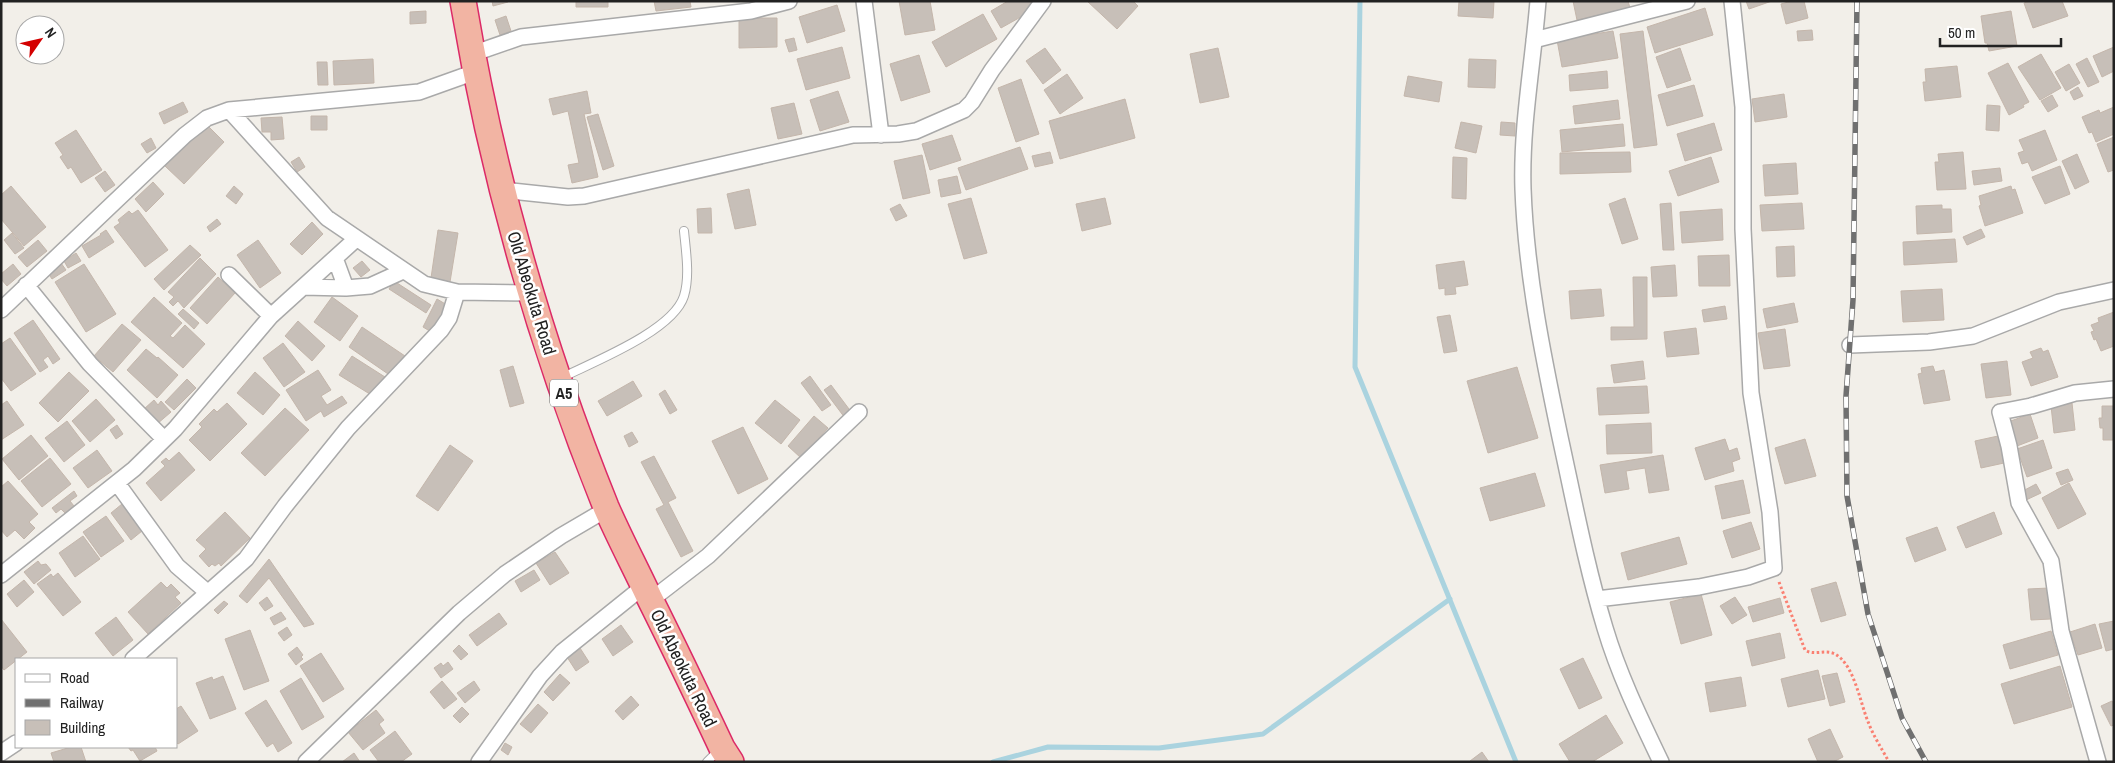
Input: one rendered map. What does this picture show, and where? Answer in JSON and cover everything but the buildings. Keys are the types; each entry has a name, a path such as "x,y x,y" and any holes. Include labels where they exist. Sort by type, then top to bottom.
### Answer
{"highway":[{"name":"Old Abeokuta Road","path":"463,1 473,63 502,190 531,293 560,379 607,508 648,593 720,757"}],"street":[{"path":"1,309 186,135 207,118 229,110 419,92 521,37 751,11 789,1"},
{"path":"864,1 881,135"},
{"path":"502,190 568,197 584,196 853,135 881,135 916,130 964,110 972,102 992,70 1043,1"},
{"path":"1538,1 1523,146 1526,232 1545,365 1605,629 1628,692 1661,762"},
{"path":"1534,40 1687,1"},
{"path":"1597,599 1699,587 1748,577 1774,568 1770,512 1752,394 1743,229 1743,107 1732,1"},
{"path":"229,110 327,218 424,284 457,292 531,293"},
{"path":"1,575 117,483 164,439 271,316 356,239"},
{"path":"335,258 346,288"},
{"path":"303,287 346,288 370,286 403,271"},
{"path":"229,275 271,316"},
{"path":"26,285 90,364 164,439"},
{"path":"1850,345 1929,342 1973,336 2060,302 2114,290"},
{"path":"134,658 246,559 285,506 348,428 441,330 449,318 457,292"},
{"path":"2098,762 2061,631 2051,561 2019,503 2009,446 2000,412 2031,406 2075,393 2114,389"},
{"path":"479,762 540,676 562,652 648,593 708,556 859,412"},
{"path":"117,483 177,566 207,592"},
{"path":"306,762 459,613 505,574 607,508"},
{"path":"1,753 15,744"}],"lane":[{"path":"560,379 626,347 668,321 684,297 687,263 684,231"}],"path":[{"path":"1774,568 1801,644 1809,653 1834,653 1843,660 1851,672 1869,724 1889,762"}],"waterway":[{"path":"1360,1 1355,367 1516,762"},
{"path":"993,762 1048,747 1159,748 1263,734 1450,599"}],"railway":[{"path":"1857,1 1853,300 1846,396 1847,496 1868,614 1902,718 1926,762"}]}
